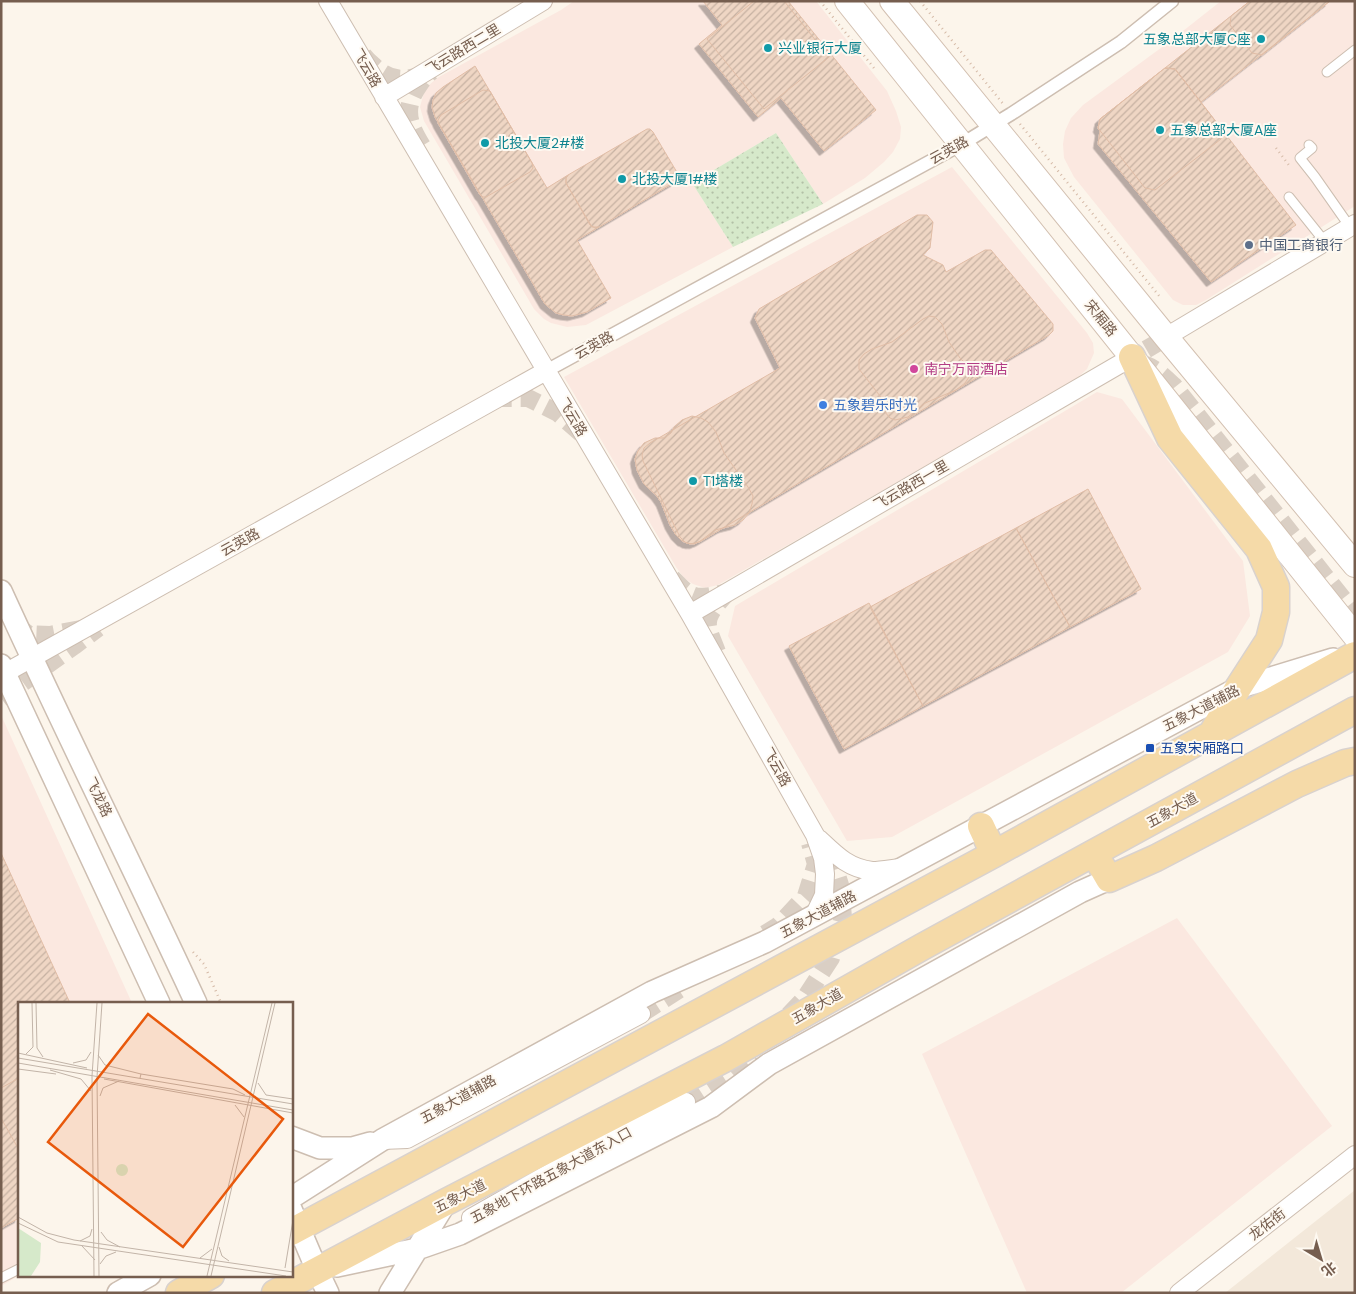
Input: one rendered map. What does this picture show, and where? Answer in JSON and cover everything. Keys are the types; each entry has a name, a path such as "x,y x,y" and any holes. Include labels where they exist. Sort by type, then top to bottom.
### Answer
{"main road":[{"name":"宋厢路","path":"847,1 1355,636"},
{"path":"892,1 1355,565"},
{"path":"1132,357 1170,438 1259,549 1276,587 1276,612 1269,640 1211,735"},
{"path":"1313,514 1355,538"},
{"path":"294,1223 994,854 1355,654"},
{"name":"五象大道","path":"285,1286 323,1282 446,1202 726,1058 922,947 1355,710"},
{"path":"1094,853 1109,879 1156,858 1297,784 1355,761"},
{"path":"981,826 994,854"},
{"path":"179,1293 209,1276"}],"street":[{"name":"飞云路","path":"328,1 690,614 815,835 823,858 824,896 814,916"},
{"name":"飞云路西二里","path":"384,97 543,1"},
{"name":"云英路","path":"2,671 32,658 546,371 962,144 1121,42 1172,1"},
{"path":"1166,337 1350,227"},
{"name":"飞云路西一里","path":"690,614 1132,357"},
{"name":"飞龙路","path":"1,591 196,1002"},
{"name":"五象大道辅路","path":"292,1197 382,1140 652,992 764,942 1238,688 1355,654"},
{"path":"2,671 159,1002"},
{"name":"飞云路","path":"815,835 836,855 849,864 873,871 904,868"},
{"path":"294,1223 323,1282 460,1234 711,1107 769,1064 1080,892 1109,879"},
{"path":"292,1137 320,1148 352,1148 382,1140 407,1139 641,1014"},
{"name":"五象地下环路五象大道东入口","path":"417,1249 557,1169 686,1102"},
{"name":"龙佑街","path":"1180,1293 1355,1155"},
{"path":"390,1293 446,1202"},
{"path":"118,1293 148,1276"}],"lane":[{"path":"1327,72 1355,50"},
{"path":"1309,144 1312,148 1300,158 1350,227"},
{"path":"1291,165 1296,161 1350,227"},
{"path":"1289,197 1325,242"},
{"path":"1,1278 18,1270"}],"path":[{"path":"1276,148 1291,165"}],"shaded area":[{"path":"574,1 816,1 887,91 901,127 900,139 893,152 884,162 865,178 823,204 776,133 692,183 733,247 586,325 567,327 551,323 534,309 424,121 420,107 424,92 437,78"},
{"path":"1221,1 1355,1 1355,206 1206,300 1196,305 1183,305 1173,300 1074,177 1064,158 1063,144 1065,131 1071,118 1083,105"},
{"path":"952,167 1087,333 1093,343 1094,353 1087,369 1075,380 718,585 705,588 693,584 684,578 676,567 564,377"},
{"path":"1097,392 1122,399 1243,561 1250,616 1228,652 892,837 847,841 728,636 735,606"},
{"path":"1,715 132,1002 18,1002 18,1276 1,1286"},
{"path":"1177,918 1332,1126 1121,1293 1027,1293 922,1054"},
{"path":"1355,1190 1355,1293 1225,1293"}],"green space":[{"path":"776,133 823,204 733,247 692,183"}],"building":[{"path":"703,1 788,1 876,110 824,151 781,98 758,117 699,44 722,25"},
{"name":"兴业银行大厦","path":"754,1 784,1 829,57 764,109 707,39"},
{"path":"1250,1 1330,1 1201,102 1175,69 1165,68"},
{"name":"五象总部大厦C座","path":"1250,1 1330,1 1262,55 1252,53 1230,25 1231,16"},
{"path":"475,66 547,188 568,175 566,183 590,225 595,228 599,227 577,240 611,298 587,312 572,316 564,315 556,313 545,304 435,117 432,107 436,93"},
{"path":"1165,68 1175,69 1296,225 1211,282 1098,144 1100,119"},
{"name":"五象总部大厦A座","path":"1165,68 1175,69 1221,128 1221,139 1155,190 1145,188 1098,128 1100,119"},
{"name":"北投大厦2#楼","path":"483,90 490,91 532,163 533,168 530,172 486,197 480,195 438,123 441,115"},
{"name":"北投大厦1#楼","path":"647,129 653,132 678,174 678,180 599,227 592,227 566,183 566,178 568,175"},
{"name":"五象碧乐时光","path":"917,215 927,215 933,222 930,248 923,255 943,265 946,272 985,250 991,250 1053,324 1053,331 701,541 694,544 686,543 680,537 643,461 644,448 780,368 755,318 759,309"},
{"path":"929,316 935,317 942,324 949,342 967,365 970,372 969,377 956,390 925,403 908,417 895,420 890,418 884,411 880,396 859,369 859,360 864,354 892,342"},
{"name":"T1塔楼","path":"692,416 708,422 716,432 724,453 753,496 749,513 743,520 735,525 715,530 699,542 690,544 682,541 676,535 661,502 644,484 637,470 635,459 644,443 655,438 664,438 682,420"},
{"path":"1088,489 1141,589 1070,627 1016,528"},
{"path":"1016,528 1070,627 923,706 870,607"},
{"path":"869,603 923,706 844,749 789,646"},
{"path":"1,853 70,1002 18,1002 18,1219 1,1228"},
{"path":"18,1079 18,1148 1,1118 1,1088"}],"tunnel":[{"path":"363,55 380,71 390,77 407,79 420,76"},
{"path":"422,146 413,130 409,108 414,93 425,77 432,71"},
{"path":"1123,363 1176,332"},
{"path":"1138,363 1153,369 1174,386 1355,614"},
{"path":"494,400 500,398 528,398 558,413 583,435"},
{"path":"672,578 684,590 695,596 706,597 724,593"},
{"path":"717,652 710,634 708,622 712,611 725,595"},
{"path":"13,623 28,634 50,635 81,629"},
{"path":"1,698 98,628"},
{"path":"789,1015 805,998 831,958 843,917 840,885 830,853 824,842"},
{"path":"765,934 778,926 806,896 816,864 810,843"},
{"path":"641,1014 686,985"},
{"path":"686,1102 726,1076 752,1053"}],"place":[{"name":"五象总部大厦C座","path":"1261,39"},
{"name":"兴业银行大厦","path":"768,48"},
{"name":"五象总部大厦A座","path":"1160,130"},
{"name":"北投大厦2#楼","path":"485,143"},
{"name":"北投大厦1#楼","path":"622,179"},
{"name":"中国工商银行","path":"1249,245"},
{"name":"南宁万丽酒店","path":"914,369"},
{"name":"五象碧乐时光","path":"823,405"},
{"name":"T1塔楼","path":"693,481"},
{"name":"五象宋厢路口","path":"1150,748"}]}
